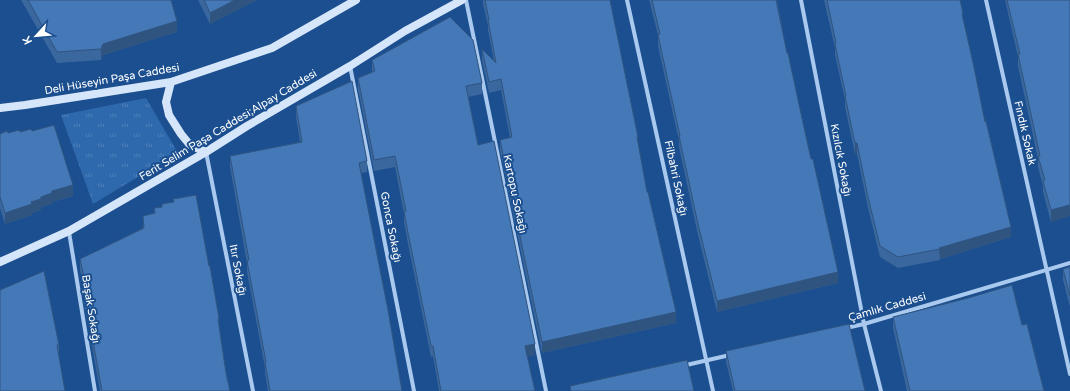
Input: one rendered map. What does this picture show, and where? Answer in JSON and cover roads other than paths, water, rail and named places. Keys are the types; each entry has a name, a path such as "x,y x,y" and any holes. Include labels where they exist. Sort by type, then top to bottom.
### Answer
{"main road":[{"name":"Deli Hüseyin Paşa Caddesi","path":"0,108 25,106 171,82 272,48 356,0"},
{"name":"Ferit Selim Paşa Caddesi;Alpay Caddesi","path":"0,262 69,231 206,152 247,126 350,66 405,31 462,0"},
{"path":"171,82 166,102 170,115 181,134 190,145 206,152"}],"street":[{"name":"Kartopu Sokağı","path":"466,0 546,391"},
{"name":"Filbahri Sokağı","path":"628,0 713,391"},
{"name":"Kızılcık Sokağı","path":"800,0 864,324 881,391"},
{"name":"Fındık Sokak","path":"986,0 1070,374"},
{"name":"Gonca Sokağı","path":"350,66 414,391"},
{"name":"Itır Sokağı","path":"206,152 253,391"},
{"name":"Başak Sokağı","path":"69,231 95,391"},
{"name":"Çamlık Caddesi","path":"841,330 1047,271 1070,263"},
{"path":"677,367 736,354"}]}
